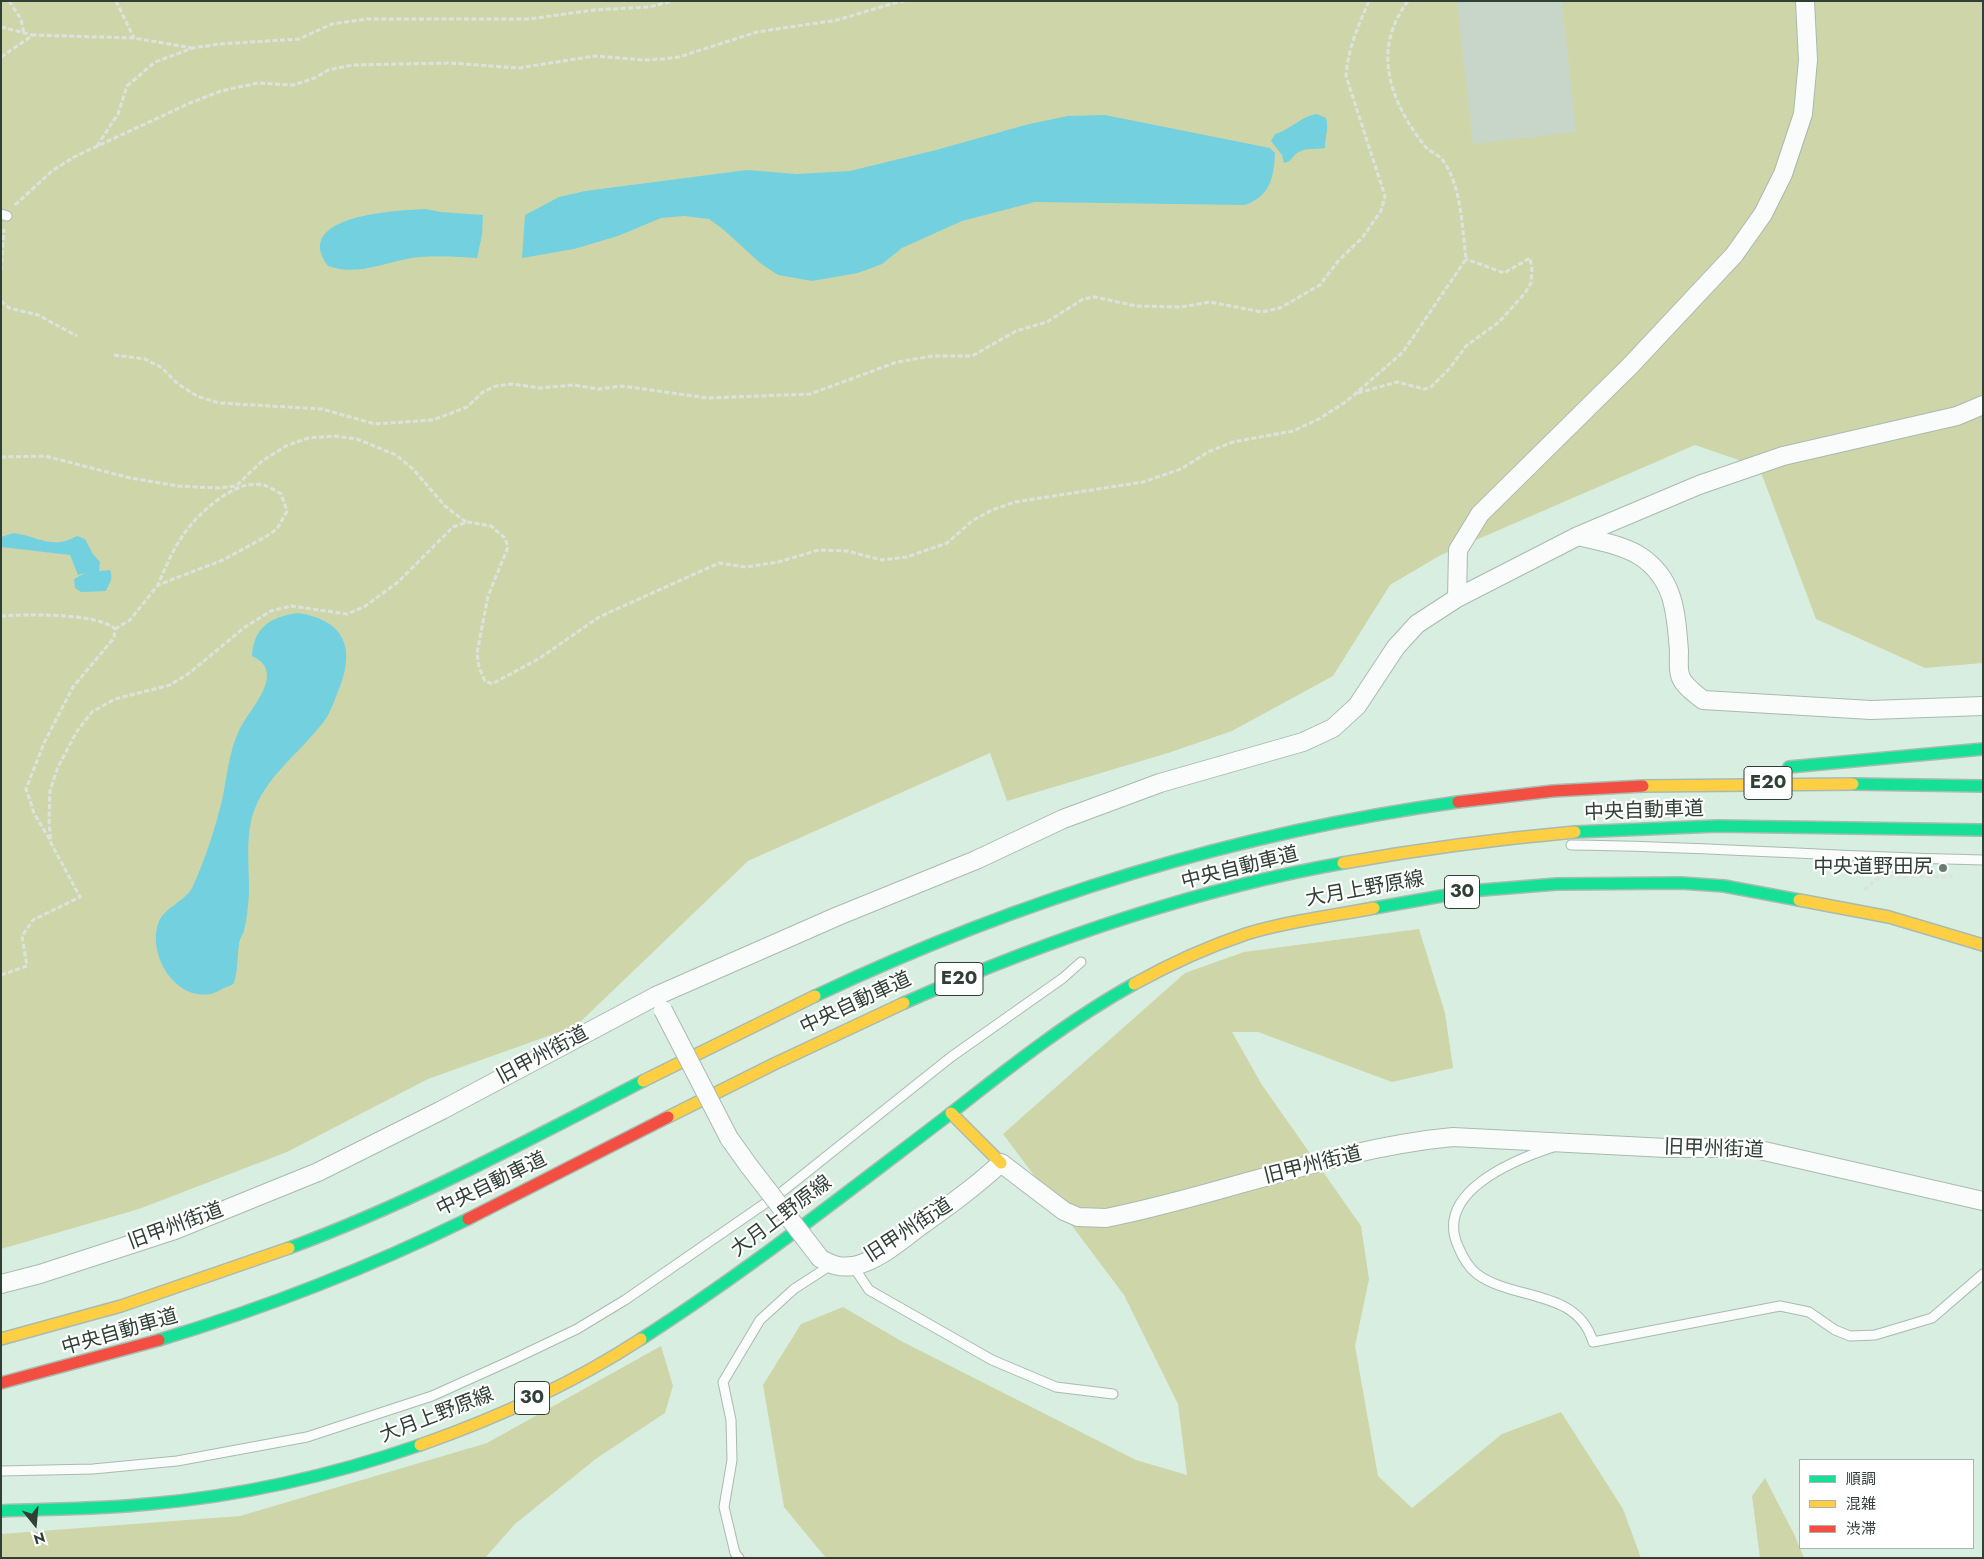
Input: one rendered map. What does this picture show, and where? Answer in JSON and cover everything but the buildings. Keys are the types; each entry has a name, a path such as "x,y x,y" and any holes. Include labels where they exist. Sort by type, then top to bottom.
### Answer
{"main road":[{"path":"1779,768 1983,749"},
{"path":"1553,791 1730,773"},
{"name":"中央自動車道","path":"1,1339 161,1296 265,1260 462,1173 731,1036 859,974 977,925 1099,883 1216,847 1332,822 1455,802 1553,791 1662,785 1798,783 1983,786"},
{"name":"中央自動車道","path":"1,1383 79,1365 178,1337 273,1304 374,1262 484,1211 883,1010 997,963 1116,922 1221,891 1329,866 1463,845 1548,835 1675,827 1983,830"},
{"name":"大月上野原線","path":"1,1510 152,1504 273,1486 355,1466 466,1427 526,1402 619,1353 701,1300 1108,998 1175,961 1247,934 1291,923 1470,891 1557,884 1638,882 1724,886 1889,917 1983,945"},
{"path":"951,1113 1001,1163"}],"street":[{"path":"1457,598 1458,550 1480,514 1630,366 1734,255 1763,214 1784,174 1803,114 1808,60 1805,1"},
{"name":"旧甲州街道","path":"1,1284 40,1274 175,1230 318,1172 838,916 976,860 1063,819 1160,783 1304,742 1334,728 1356,706 1396,647 1417,624 1457,598 1578,536 1699,486 1783,456 1957,416 1983,405"},
{"path":"1578,536 1616,545 1640,556 1659,572 1671,591 1677,615 1680,675 1689,688 1703,700 1871,710 1983,706"},
{"path":"660,1003 728,1138 826,1262"},
{"name":"旧甲州街道","path":"826,1262 853,1266 879,1256 977,1185 1001,1163 1064,1211 1090,1219 1133,1212 1337,1158 1424,1140 1453,1138 1666,1148 1751,1148 1983,1201"}],"lane":[{"path":"1463,845 1542,845"},
{"path":"1562,845 1661,846 1919,859 1983,860"},
{"path":"1,1471 93,1469 177,1461 307,1437 432,1396 512,1360 577,1329 625,1300 783,1191 951,1057 1062,978 1081,962"},
{"path":"1560,1144 1522,1157 1494,1173 1459,1204 1454,1214 1452,1226 1460,1251 1469,1266 1478,1275 1510,1288 1550,1299 1579,1317 1588,1327 1593,1342 1780,1306 1809,1312 1835,1330 1850,1336 1875,1335 1932,1318 1983,1274"},
{"path":"739,1558 735,1553 724,1508 732,1460 731,1420 723,1382 760,1320 826,1262"},
{"path":"853,1266 869,1290 992,1360 1056,1387 1113,1394"}],"path":[{"path":"9,1 21,19 24,34"},
{"path":"116,1 134,38"},
{"path":"96,146 118,114 127,86 155,62 193,48 220,44 299,39 332,24 367,19 529,19 594,10 649,7 673,1"},
{"path":"1,270 4,215 52,171 96,146 190,103 221,91 258,83 293,84 315,78 328,70 353,65 451,63 518,68 595,56 644,60 679,57 757,32 837,20 898,2 909,1"},
{"path":"114,355 145,359 162,368 178,384 197,396 219,403 322,409 375,424 433,420 467,407 483,392 496,386 512,384 540,388 573,385 598,389 622,386 708,398 810,394 897,362 942,356 972,356 1016,331 1047,322 1083,299 1095,297 1136,306 1181,307 1210,302 1262,312 1272,310 1295,301 1320,285 1339,260 1362,238 1381,211 1385,196 1346,76 1347,60 1355,32 1369,1"},
{"path":"115,630 130,620 158,586 168,560 184,532 200,513 236,486 262,462 286,446 308,438 334,436 357,439 396,455 413,469 445,506 467,522 491,526 505,538 508,547 488,596 477,653 478,667 485,681 492,684 540,658 599,617 719,563 746,567 778,562 819,550 847,551 882,560 906,557 947,544 972,521 992,510 1015,502 1143,482 1182,468 1208,452 1233,442 1294,431 1319,420 1357,393 1403,352 1466,259 1454,182 1444,161 1426,148 1400,109 1387,72 1388,48 1393,30 1408,1"},
{"path":"1,27 33,35 134,38 193,48"},
{"path":"1,57 33,35"},
{"path":"1357,393 1397,382 1424,389 1430,388 1450,368 1466,346 1499,322 1525,293 1531,283 1532,270 1530,258 1504,273 1466,259"},
{"path":"1,301 9,308 38,315 77,336"},
{"path":"1,457 45,456 106,473 178,486 265,486 281,494 287,511 277,529 223,560 158,586"},
{"path":"51,843 50,791 58,767 77,731 92,712 115,699 170,685 188,674 245,627 271,611 291,606 347,614 364,607 398,582 453,528 467,522"},
{"path":"1,616 53,615 109,623 115,630 114,638 73,687 44,744 26,789 34,813 80,897 33,920 22,936 27,966 1,975"},
{"path":"1880,876 1951,877 1951,870"}],"green space":[{"path":"1,1 1983,1 1983,663 1925,668 1816,619 1759,467 1695,445 1439,556 1390,585 1333,676 1232,731 1168,753 1007,801 990,753 748,861 576,1026 428,1079 287,1152 139,1209 1,1249"},
{"path":"1419,929 1445,1013 1453,1068 1392,1082 1258,1032 1232,1032 1262,1085 1361,1226 1369,1279 1355,1346 1378,1476 1412,1508 1502,1434 1561,1412 1623,1509 1641,1558 826,1558 784,1507 763,1385 801,1324 843,1307 903,1342 1136,1460 1187,1475 1178,1404 1124,1295 1003,1134 1185,973 1244,952"},
{"path":"661,1346 673,1386 665,1413 597,1458 515,1524 485,1558 1,1558 1,1534 240,1516 487,1443"},
{"path":"1765,1478 1794,1534 1804,1558 1760,1558 1752,1496"}],"water":[{"path":"1317,114 1326,118 1327,122 1325,148 1300,151 1284,163 1282,155 1271,141 1275,134 1306,117"},
{"path":"1105,115 1270,148 1275,153 1272,178 1260,197 1245,205 1035,202 962,221 902,248 882,264 858,273 812,281 778,275 760,263 709,219 684,216 661,218 618,236 574,249 522,258 525,215 559,197 585,191 747,170 797,174 850,171 936,150 1029,124 1068,116"},
{"path":"426,209 483,215 482,235 477,258 423,257 348,270 328,266 320,249 323,236 335,226 373,214"},
{"path":"14,533 53,542 68,540 77,536 85,539 100,562 99,571 110,570 111,578 106,591 81,592 75,588 74,579 85,573 78,575 70,555 1,547 1,537"},
{"path":"298,613 326,622 336,629 346,648 344,674 327,717 266,788 252,817 248,844 248,910 244,931 239,943 234,983 212,994 197,994 185,990 167,972 157,948 158,924 165,913 190,892 193,886 217,819 235,741 266,683 267,672 265,666 261,661 252,656 256,638 265,625 279,617"}],"traffic: fast":[{"path":"1789,767 1983,749"},
{"path":"1853,784 1983,786"},
{"path":"815,996 892,961 970,929 1049,900 1129,874 1210,851 1292,832 1374,815 1458,802"},
{"path":"1575,832 1717,826 1983,830"},
{"path":"904,1003 1010,959 1119,920 1230,888 1343,863"},
{"path":"1374,908 1470,891 1557,884 1681,883 1724,886 1799,900"},
{"path":"641,1339 796,1231 1037,1047 1109,998 1134,984"},
{"path":"289,1248 424,1191 643,1081"},
{"path":"159,1340 199,1328 316,1286 468,1219"},
{"path":"1,1511 131,1506 218,1496 320,1475 420,1445"}],"traffic: slow":[{"path":"1643,786 1853,784"},
{"path":"1343,863 1459,845 1575,832"},
{"path":"1799,900 1889,917 1983,945"},
{"path":"1134,984 1189,956 1246,934 1294,922 1374,908"},
{"path":"643,1081 815,996"},
{"path":"668,1117 774,1064 904,1003"},
{"path":"951,1113 1001,1163"},
{"path":"1,1339 121,1306 289,1248"},
{"path":"420,1445 534,1399 588,1371 641,1339"}],"traffic: jam":[{"path":"1458,802 1553,791 1643,786"},
{"path":"468,1219 668,1117"},
{"path":"1,1383 159,1340"}],"place":[{"name":"中央道野田尻","path":"1943,868"}]}
